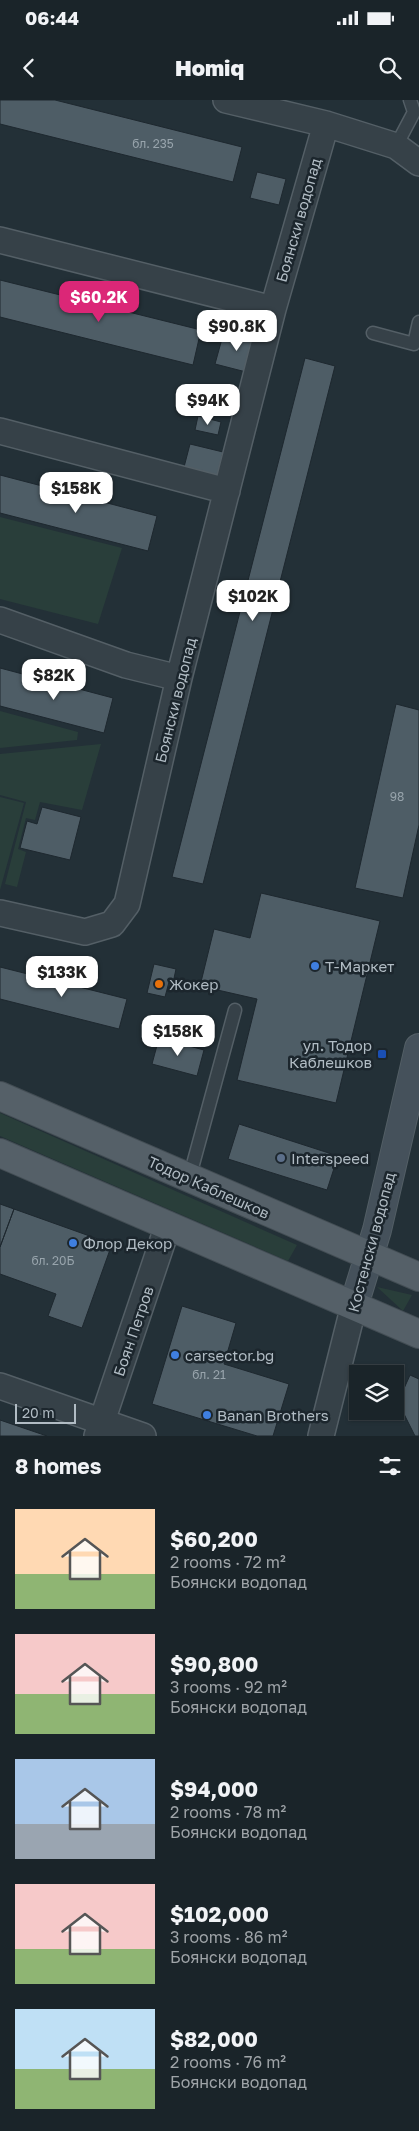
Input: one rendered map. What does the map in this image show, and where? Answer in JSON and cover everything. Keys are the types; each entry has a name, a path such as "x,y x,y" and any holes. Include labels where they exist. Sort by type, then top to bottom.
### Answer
{"main road":[{"name":"Тодор Каблешков","path":"0,1096 419,1277"},
{"path":"0,1153 419,1334"}],"street":[{"path":"226,100 275,106 396,146 419,163"},
{"name":"Боянски водопад","path":"0,913 85,932 112,924 127,904 180,678 272,308 326,124"},
{"path":"0,240 272,308"},
{"path":"0,432 227,491"},
{"path":"0,620 126,665 180,678"},
{"name":"Костенски водопад","path":"320,1436 354,1305 377,1230 419,1048"},
{"name":"Боян Петров","path":"100,1429 168,1225"},
{"path":"0,1386 100,1429 143,1436"}],"lane":[{"path":"396,146 414,112 410,100"},
{"path":"373,333 414,344 419,322"},
{"path":"189,1179 235,1010"}],"green space":[{"path":"0,517 122,548 98,624 0,599"},
{"path":"0,711 78,732 77,740 0,748"},
{"path":"101,744 82,810 40,802 35,820 26,818 18,849 26,852 17,887 5,884 26,802 0,795 0,754"},
{"path":"0,797 24,803 0,890"},
{"path":"0,1113 297,1245 288,1261 0,1136"},
{"path":"377,1287 412,1295 403,1311"}],"building":[{"path":"0,100 55,100 242,147 233,182 0,124"},
{"path":"257,172 286,179 279,205 250,198"},
{"path":"0,280 201,330 193,365 0,317"},
{"path":"232,331 251,336 250,342 257,344 250,373 215,364 223,335 230,337"},
{"path":"305,358 335,366 203,884 172,877"},
{"path":"198,416 221,422 218,435 195,430"},
{"path":"190,444 223,452 217,479 183,471"},
{"path":"0,475 157,516 148,551 0,513"},
{"path":"0,668 113,698 104,733 0,706"},
{"path":"396,704 419,710 419,825 403,898 355,888"},
{"path":"42,807 81,817 70,860 20,848 27,821 37,824"},
{"path":"261,893 380,921 336,1103 237,1080 257,999 200,986 214,929 250,938"},
{"path":"154,964 176,969 173,983 169,982 165,997 147,993"},
{"path":"0,967 127,999 119,1029 0,999"},
{"path":"159,1038 204,1050 197,1076 152,1064"},
{"path":"239,1124 338,1156 327,1190 228,1159"},
{"path":"0,1204 14,1209 0,1247"},
{"path":"14,1209 112,1244 82,1328 48,1316 56,1294 0,1274 0,1247"},
{"path":"182,1306 236,1323 224,1364 289,1384 273,1436 257,1436 152,1404"},
{"path":"410,1375 419,1379 419,1436 415,1436 404,1414 404,1388"},
{"path":"0,1420 47,1436 0,1436"}],"place":[{"name":"Т-Маркет","path":"315,966"},
{"name":"Жокер","path":"159,984"},
{"name":"ул. Тодор Каблешков","path":"382,1054"},
{"name":"Interspeed","path":"281,1158"},
{"name":"Флор Декор","path":"73,1243"},
{"name":"carsector.bg","path":"175,1355"},
{"name":"Banan Brothers","path":"207,1415"}]}
